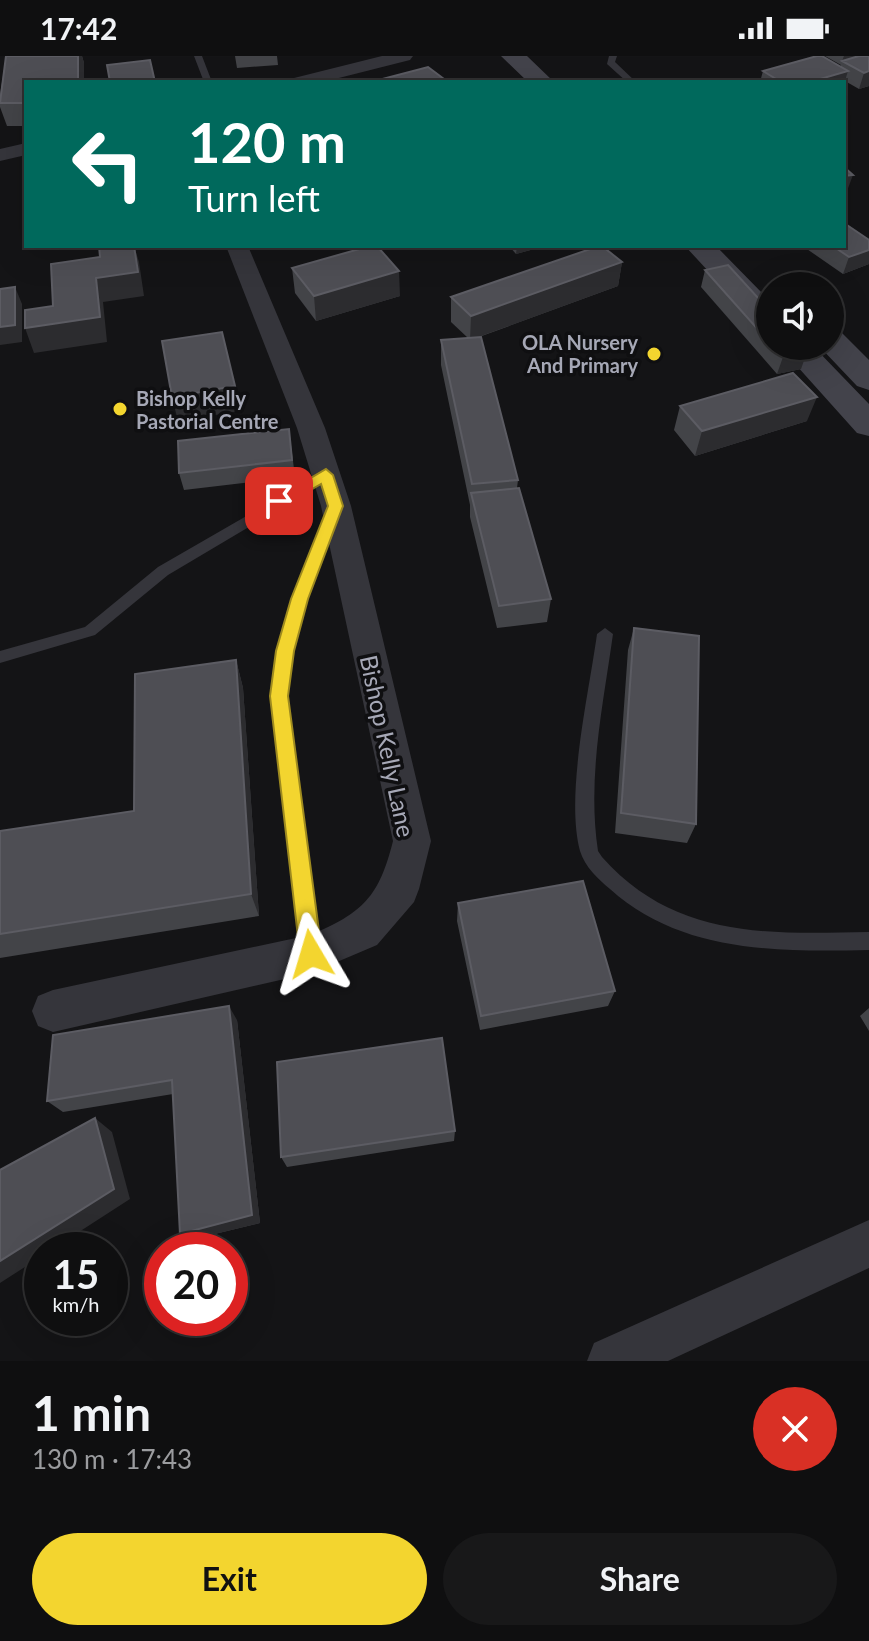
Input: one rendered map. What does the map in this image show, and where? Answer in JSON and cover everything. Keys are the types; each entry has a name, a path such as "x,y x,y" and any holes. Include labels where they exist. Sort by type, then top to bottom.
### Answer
{"main road":[{"path":"513,56 553,78"},
{"path":"546,56 553,78"},
{"path":"702,248 756,304"},
{"path":"742,248 765,272"},
{"path":"844,353 869,379"},
{"path":"808,360 869,425"}],"street":[{"path":"309,80 404,56"},
{"path":"0,155 24,149"},
{"name":"Bishop Kelly Lane","path":"53,1011 311,954 363,932 400,889 412,841 331,490 311,428 238,248"},
{"path":"612,1361 869,1244"}],"lane":[{"path":"198,56 207,80"},
{"path":"613,56 610,62 630,80"},
{"path":"0,657 90,631 163,571 331,490"},
{"path":"311,954 279,696 285,651 331,490"},
{"path":"605,634 583,816 590,856 626,895 671,919 741,937 796,942 869,941"}],"building":[{"path":"6,56 78,56 78,80 24,80 24,103 0,103"},
{"path":"822,56 848,71 817,80 778,80 763,71"},
{"path":"869,56 869,71 864,73 842,61"},
{"path":"150,60 155,80 110,80 107,65"},
{"path":"428,67 445,80 379,80"},
{"path":"846,224 869,240 869,250 849,257 836,248 846,248"},
{"path":"99,248 134,248 138,272 96,278 100,317 25,328 25,310 53,306 51,264 100,257"},
{"path":"363,248 379,248 399,271 314,296 292,268"},
{"path":"593,248 604,248 622,262 471,316 451,297"},
{"path":"728,265 756,296 756,327 705,270"},
{"path":"15,287 15,325 0,327 0,289"},
{"path":"222,332 235,386 172,397 162,341"},
{"path":"481,337 518,480 472,484 441,340"},
{"path":"793,373 817,397 702,431 680,406"},
{"path":"289,429 292,460 179,473 178,441"},
{"path":"519,488 551,599 499,606 471,493"},
{"path":"634,628 699,636 696,824 621,813"},
{"path":"236,660 251,894 0,934 0,831 134,811 135,674"},
{"path":"583,881 615,991 481,1016 458,903"},
{"path":"229,1006 252,1215 180,1232 172,1080 47,1101 53,1035"},
{"path":"442,1038 455,1131 281,1157 277,1062"},
{"path":"95,1118 114,1189 46,1232 24,1232 24,1246 0,1261 0,1170"}],"place":[{"name":"OLA Nursery And Primary","path":"654,354"},
{"name":"Bishop Kelly Pastorial Centre","path":"120,409"}],"route":[{"path":"279,501 326,475 336,506 299,599 285,651 279,696 311,954"}]}
